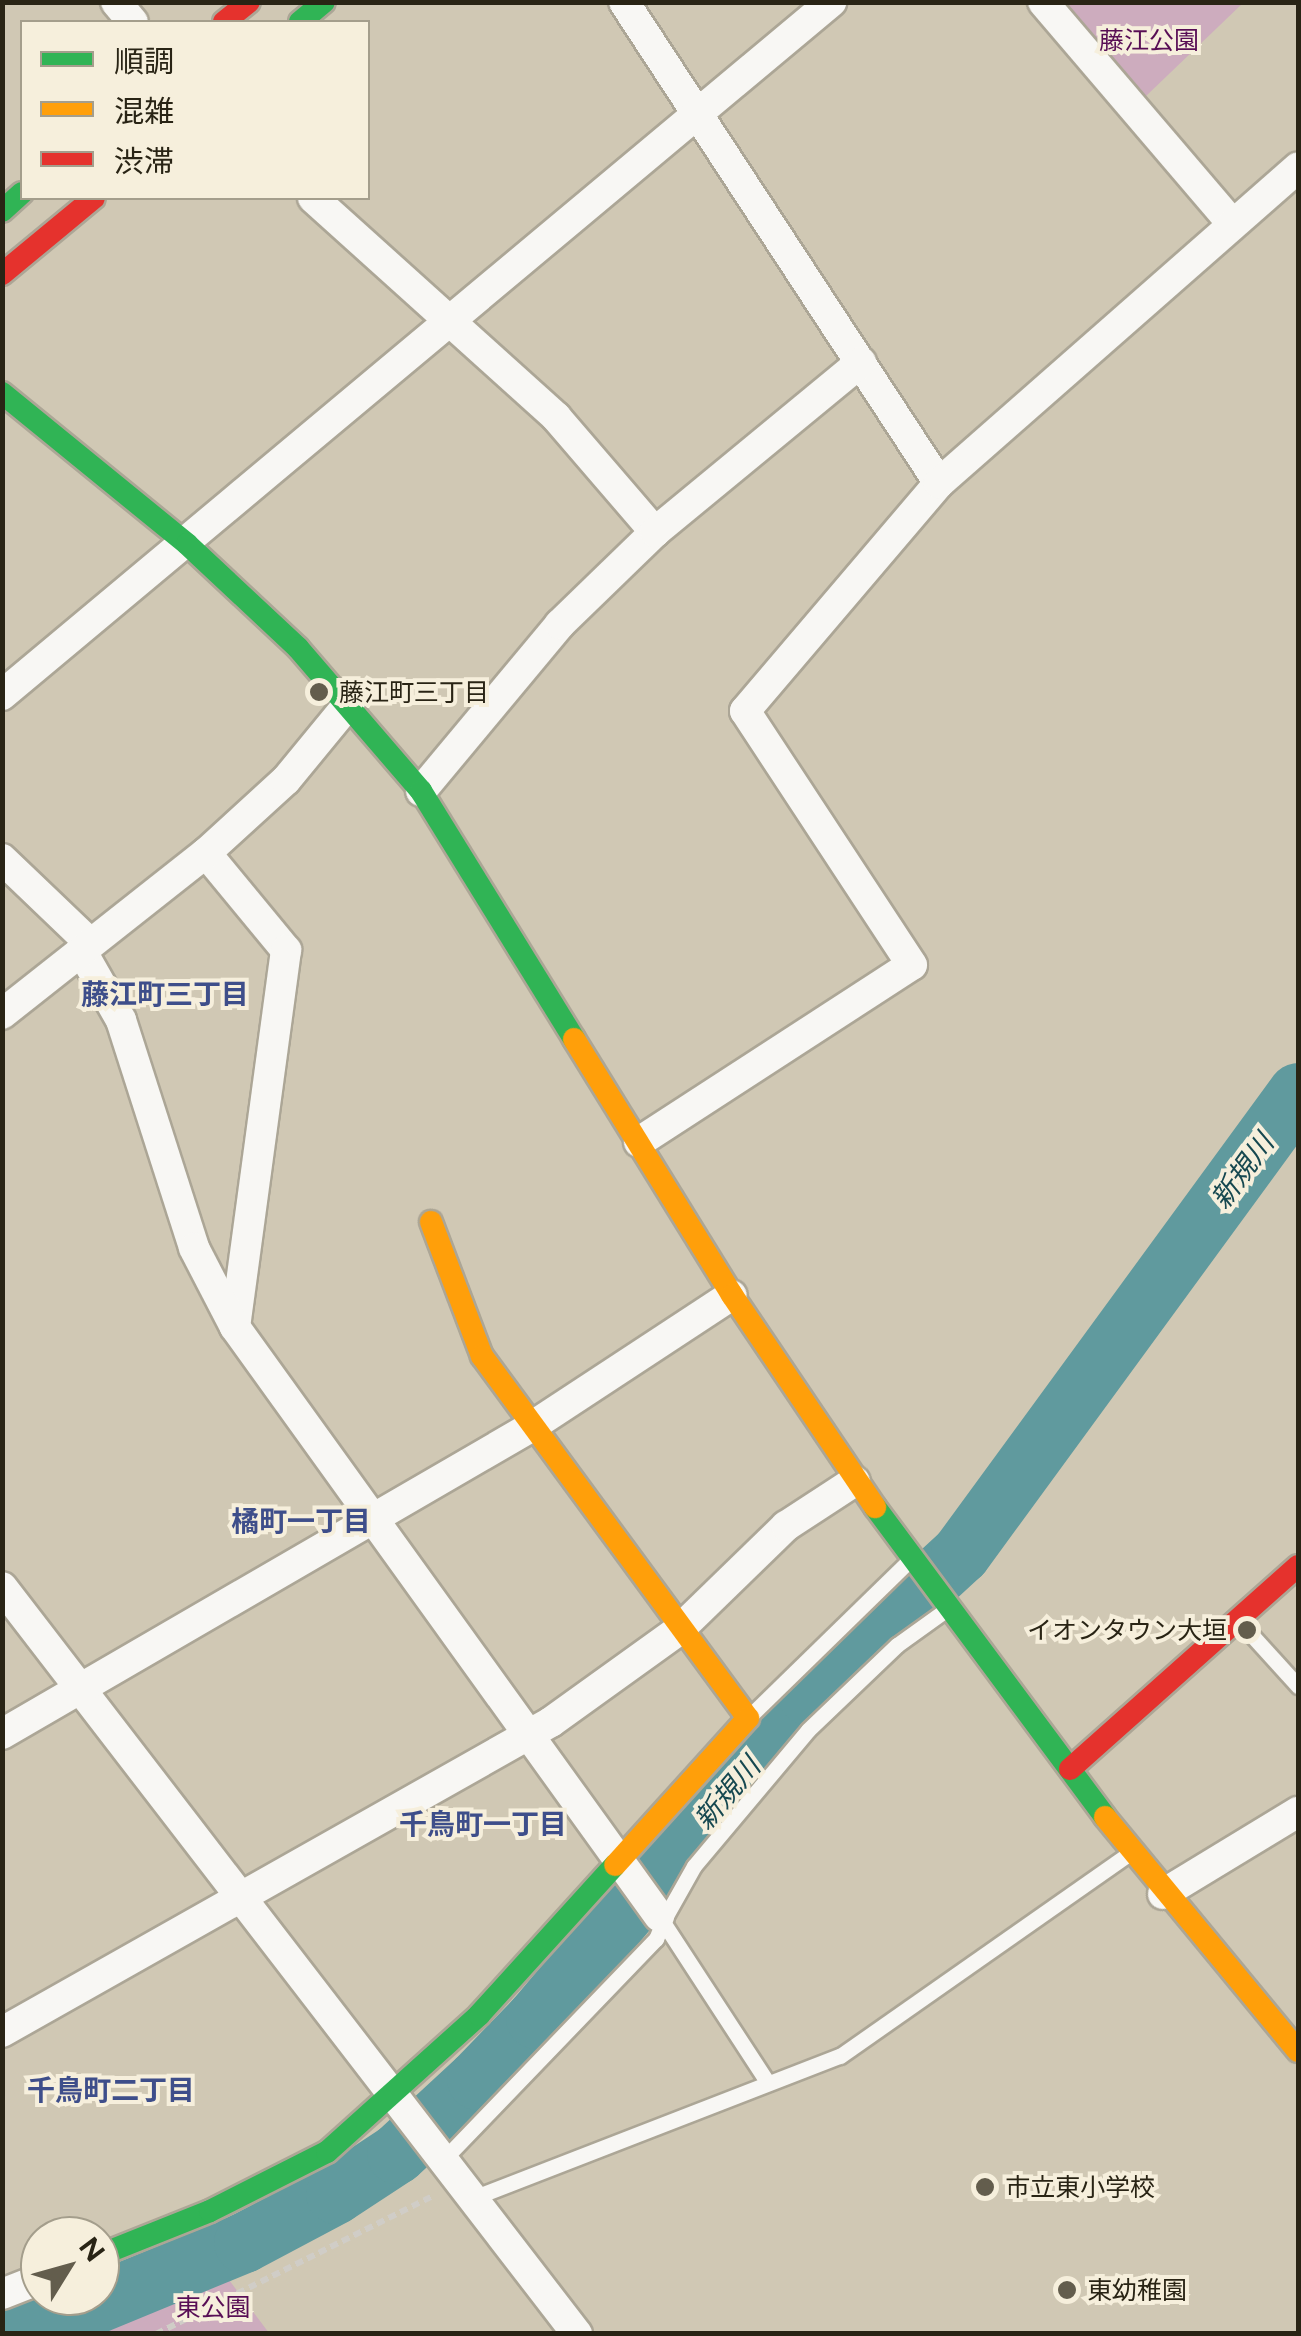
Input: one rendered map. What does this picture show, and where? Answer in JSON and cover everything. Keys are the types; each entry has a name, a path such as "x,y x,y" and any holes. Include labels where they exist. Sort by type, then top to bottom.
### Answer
{"main road":[{"path":"226,20 248,2"},
{"path":"302,20 324,2"},
{"path":"2,274 92,200"},
{"path":"2,393 186,544 350,702 421,791 732,1294 912,1563 1163,1894 1298,2051"},
{"path":"120,2247 210,2212 327,2152 399,2100 623,1868 748,1718 679,1630 482,1356 431,1222"},
{"path":"1070,1769 1298,1566"}],"street":[{"path":"320,20 359,2"},
{"path":"624,2 702,113 939,483"},
{"path":"2,695 454,322 831,2"},
{"path":"1044,2 1232,223"},
{"path":"639,1142 912,965 745,711 939,483 1298,168"},
{"path":"315,200 556,417 655,532"},
{"path":"421,791 560,624 655,532 861,362"},
{"path":"2,1014 206,853 286,780 350,702"},
{"path":"206,853 286,950 235,1327"},
{"path":"2,860 85,946 121,1020 194,1248 235,1327 661,1919"},
{"path":"2,1734 531,1427 732,1294"},
{"path":"2,2032 526,1736 679,1630 774,1536 855,1481"},
{"path":"2,1587 577,2334"},
{"path":"1163,1894 1298,1812"}],"lane":[{"path":"748,1718 912,1563"},
{"path":"455,2173 656,1939 661,1919 694,1866 808,1730 943,1605"},
{"path":"1239,1621 1298,1686"},
{"path":"455,2173 768,2083 840,2056 1134,1851"},
{"path":"661,1919 768,2083"}],"path":[{"path":"156,2334 455,2173"}],"green space":[{"name":"藤江公園","path":"1063,3 1243,3 1145,97"},
{"name":"東公園","path":"223,2272 269,2333 95,2333"}],"waterway":[{"name":"新規川","path":"23,2334 244,2243 336,2194 397,2154 477,2080 536,2019 808,1695 961,1554 1298,1093"}],"traffic: fast":[{"path":"302,20 324,2"},
{"path":"2,211 20,195"},
{"path":"2,393 187,544 298,648 421,791 574,1039"},
{"path":"875,1507 1105,1817"},
{"path":"120,2247 210,2211 327,2152 479,2015 615,1865"}],"traffic: slow":[{"path":"574,1039 732,1295 875,1507"},
{"path":"431,1222 482,1356 748,1718 615,1865"},
{"path":"1105,1817 1298,2051"}],"traffic: jam":[{"path":"226,20 249,2"},
{"path":"2,274 92,200"},
{"path":"1070,1769 1298,1566"}],"place":[{"name":"藤江町三丁目","path":"319,692"},
{"name":"イオンタウン大垣","path":"1247,1630"},
{"name":"市立東小学校","path":"985,2187"},
{"name":"東幼稚園","path":"1067,2290"}],"district":[{"name":"藤江町三丁目","path":"165,994"},
{"name":"橘町一丁目","path":"301,1521"},
{"name":"千鳥町一丁目","path":"483,1824"},
{"name":"千鳥町二丁目","path":"111,2090"}]}
